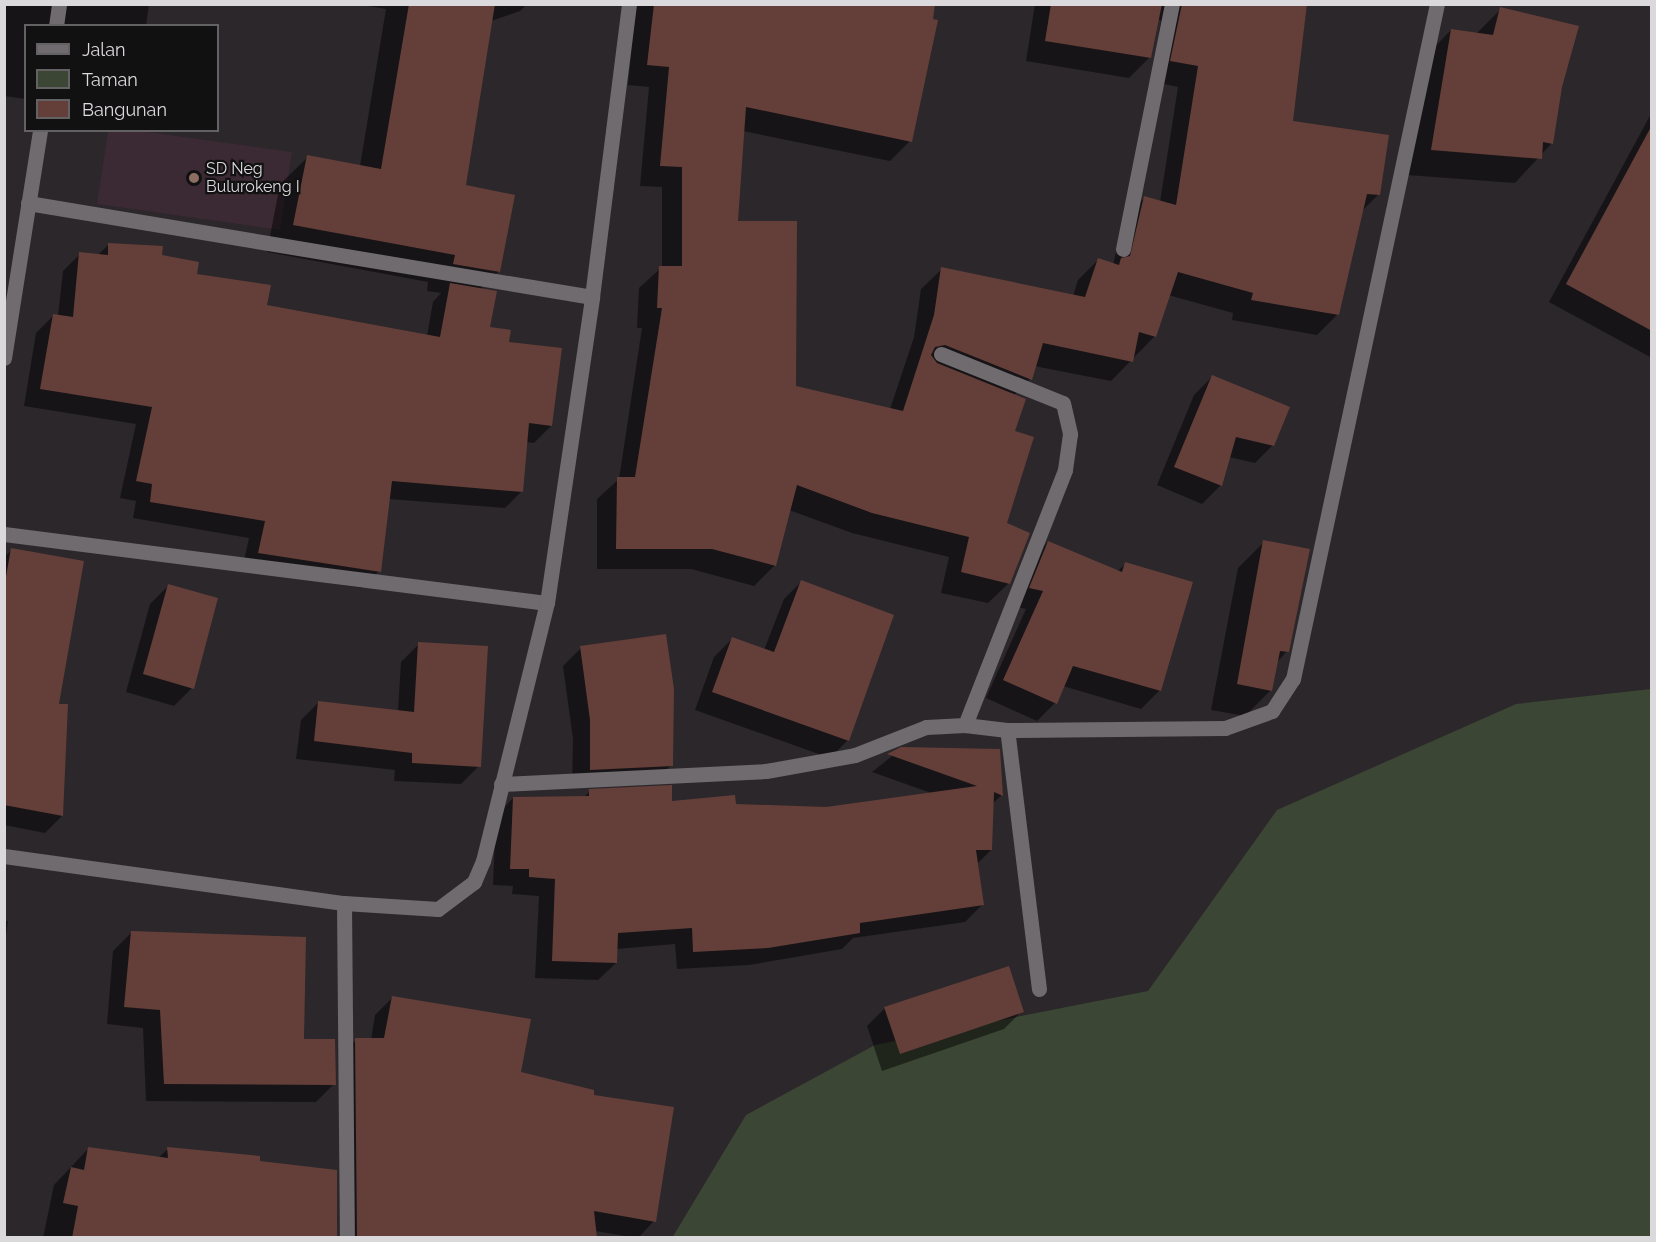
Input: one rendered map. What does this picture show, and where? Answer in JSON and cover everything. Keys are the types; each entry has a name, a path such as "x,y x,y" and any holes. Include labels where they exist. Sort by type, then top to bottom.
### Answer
{"street":[{"path":"56,24 59,4"},
{"path":"4,856 344,903 438,909 461,895 474,882 483,861 547,603 592,297 629,4"},
{"path":"1123,249 1172,4"},
{"path":"501,784 766,771 855,755 926,727 965,725 1007,730 1225,728 1272,711 1293,679 1437,4"},
{"path":"4,358 40,132"},
{"path":"28,203 592,297"},
{"path":"941,354 1063,403 1070,434 1065,470 965,725"},
{"path":"4,534 547,603"},
{"path":"1007,730 1039,988"},
{"path":"344,903 347,1238"}],"shaded area":[{"name":"SD Neg Bulurokeng I","path":"108,132 147,132 292,152 280,230 97,204"}],"green space":[{"path":"1651,689 1651,1237 672,1238 746,1115 875,1045 1148,991 1277,810 1516,704"}],"building":[{"path":"409,4 495,4 466,185 515,195 500,272 453,264 455,255 293,225 307,155 381,169"},
{"path":"654,4 935,4 933,19 938,20 912,142 746,107 738,221 797,221 796,386 903,411 934,315 941,267 1085,297 1098,258 1119,265 1121,258 1130,256 1144,196 1176,205 1198,66 1170,61 1182,4 1307,4 1293,121 1389,135 1380,195 1367,194 1339,315 1251,300 1253,293 1178,272 1156,337 1139,332 1133,362 1043,343 1032,380 945,345 935,347 931,355 937,363 1026,399 1015,431 1034,437 1007,523 1030,533 1010,584 961,572 969,537 872,513 797,485 776,566 712,549 616,549 617,477 635,477 662,308 657,308 659,266 682,266 682,167 660,166 669,67 647,65"},
{"path":"1051,4 1162,4 1151,58 1045,41"},
{"path":"1500,7 1579,26 1562,87 1553,144 1543,142 1542,159 1431,150 1451,29 1493,35"},
{"path":"1652,125 1652,331 1566,284"},
{"path":"108,243 163,246 162,255 199,262 197,274 271,285 267,305 440,337 450,283 497,291 490,327 511,330 509,342 562,348 552,426 529,423 523,492 392,481 381,572 258,553 265,521 150,502 152,484 136,481 152,407 40,389 53,314 73,317 79,252 108,255"},
{"path":"1212,375 1290,407 1274,446 1236,437 1222,486 1174,467"},
{"path":"1263,540 1310,549 1289,652 1280,651 1272,691 1237,684"},
{"path":"1048,541 1122,572 1125,562 1193,582 1161,691 1073,666 1057,704 1003,680 1043,591 1029,588"},
{"path":"11,548 84,561 59,704 68,704 63,816 4,805 4,588"},
{"path":"801,580 894,615 849,741 712,692 732,637 774,652"},
{"path":"168,584 218,598 194,689 143,674"},
{"path":"666,634 674,689 673,766 590,770 590,720 580,646"},
{"path":"418,642 488,646 481,767 412,763 412,753 314,741 318,701 414,712"},
{"path":"901,747 1000,749 1003,796 994,792 992,850 976,850 984,905 860,923 860,933 768,948 693,952 692,928 618,933 617,963 552,961 555,879 529,877 529,869 510,869 513,797 589,796 589,789 672,785 672,801 735,795 736,804 826,807 977,786 887,754"},
{"path":"131,931 306,937 304,1039 335,1039 336,1085 164,1084 160,1010 124,1007"},
{"path":"1009,966 1024,1012 900,1054 884,1007"},
{"path":"392,996 531,1019 521,1072 594,1090 594,1095 674,1107 656,1222 594,1211 597,1238 357,1238 355,1038 384,1038"},
{"path":"88,1147 168,1158 167,1147 260,1156 260,1161 337,1170 337,1238 72,1238 78,1206 63,1203 71,1167 84,1170"}],"place":[{"name":"SD Neg Bulurokeng I","path":"194,178"}]}
